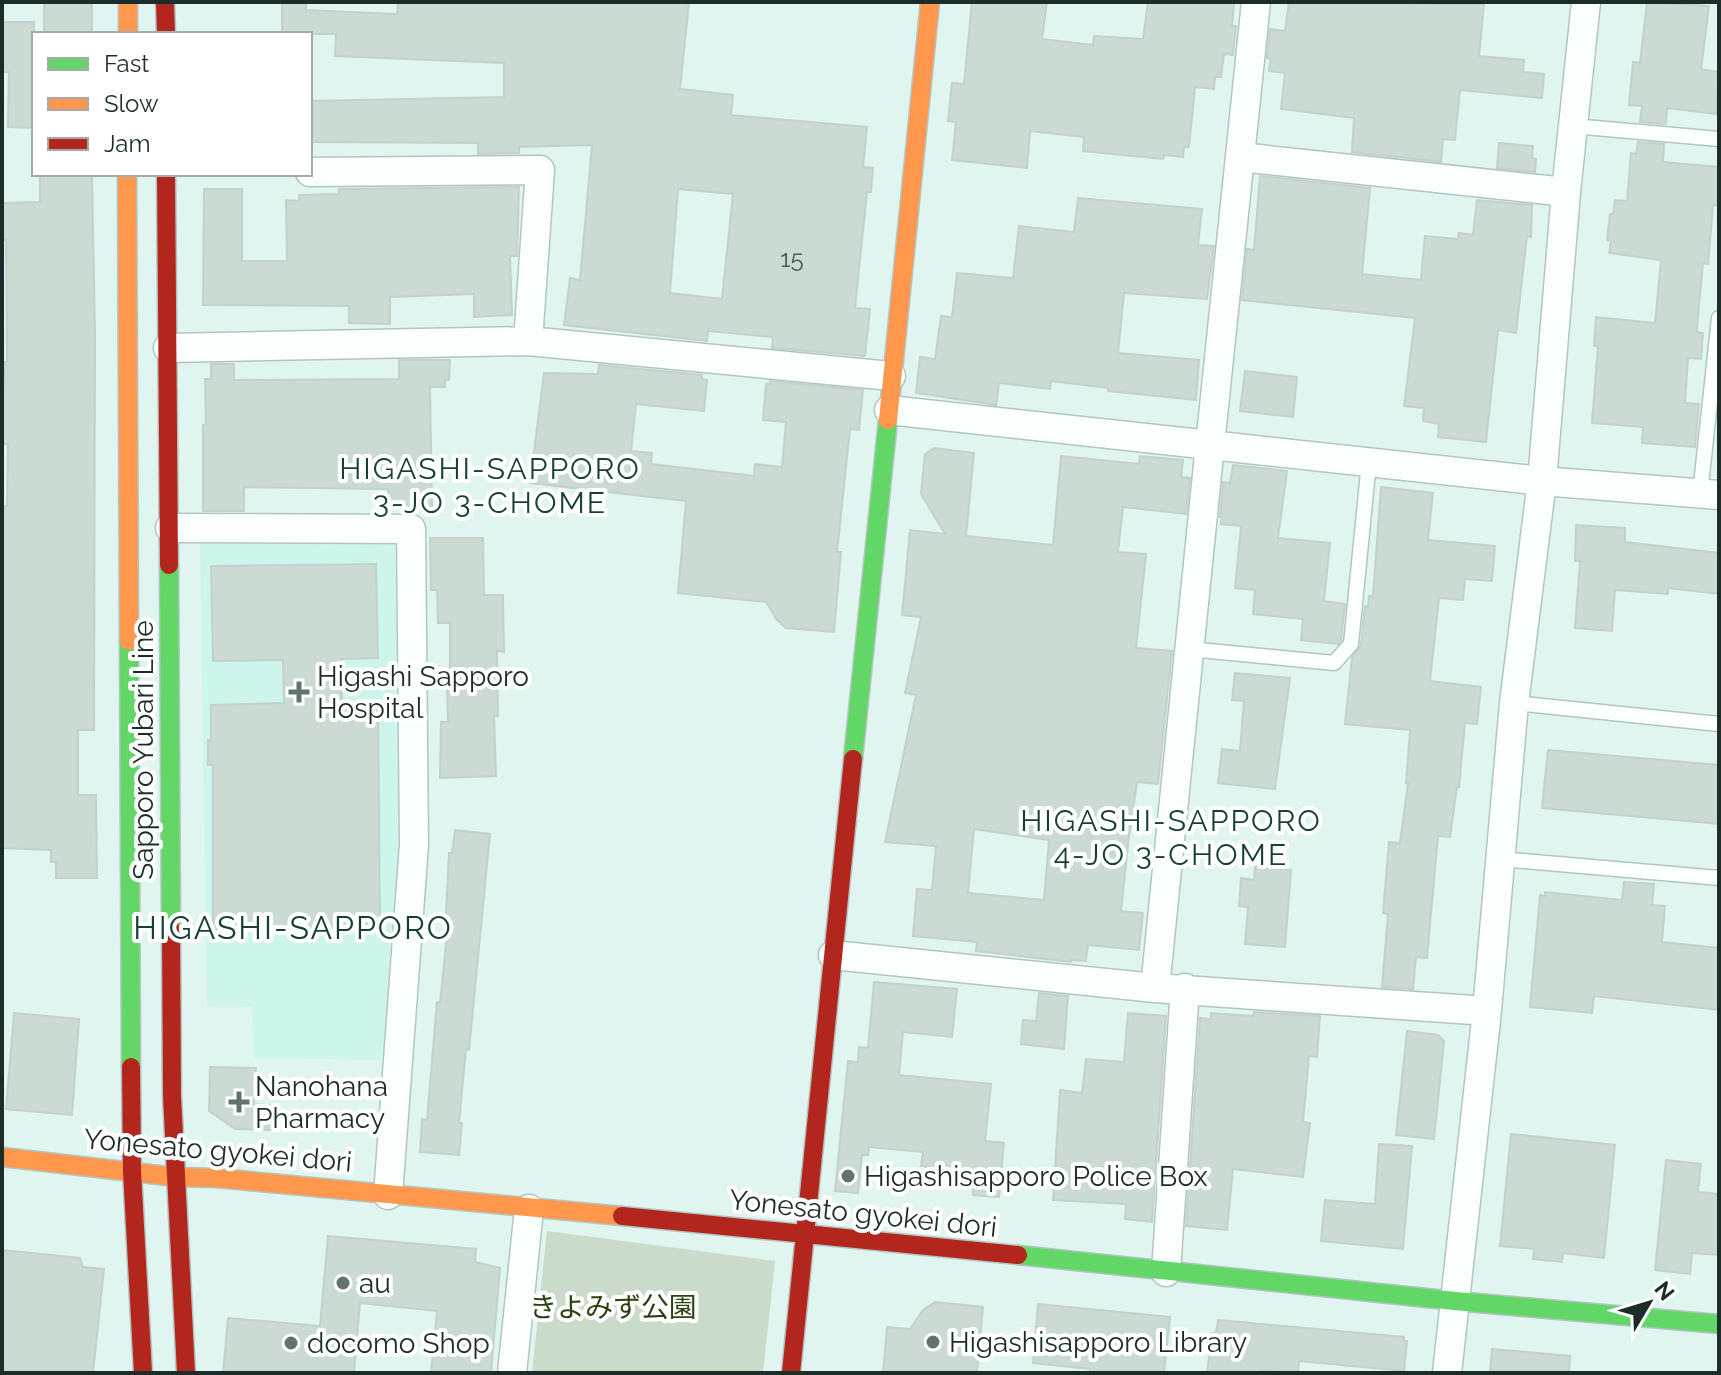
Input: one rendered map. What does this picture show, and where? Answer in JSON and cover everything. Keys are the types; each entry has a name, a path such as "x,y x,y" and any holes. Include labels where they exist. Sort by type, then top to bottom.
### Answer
{"street":[{"path":"128,2 128,32"},
{"path":"165,2 166,32"},
{"path":"791,1373 930,2"},
{"path":"1155,988 1256,2"},
{"path":"1447,1373 1487,1011 1514,703 1542,481 1566,192 1586,2"},
{"path":"1240,157 1566,192"},
{"path":"312,172 540,170 528,341"},
{"name":"Sapporo Yubari Line","path":"127,176 132,1171 143,1373"},
{"name":"Sapporo Yubari Line","path":"166,176 172,1096 186,1373"},
{"path":"168,348 528,341 891,376"},
{"path":"889,410 1542,481 1710,494"},
{"path":"170,528 411,529 414,845 388,1195"},
{"path":"833,955 1155,988 1487,1011"},
{"path":"1166,1272 1185,988"},
{"name":"Yonesato gyokei dori","path":"2,1157 176,1177 217,1178 1455,1301 1719,1324"},
{"path":"512,1373 529,1209"}],"lane":[{"path":"1573,126 1719,139"},
{"path":"1710,494 1719,318"},
{"path":"1189,649 1334,663 1351,644 1369,462"},
{"path":"1514,703 1719,724"},
{"path":"1500,859 1719,878"}],"shaded area":[{"name":"Higashi Sapporo Hospital","path":"395,541 399,842 383,1060 254,1058 252,1007 207,1006 200,543"}],"green space":[{"name":"きよみず公園","path":"547,1231 775,1261 763,1373 532,1373"}],"building":[{"path":"44,2 92,2 92,32 44,32"},
{"path":"282,2 306,2 306,10 397,14 398,2 689,2 680,89 733,95 731,115 867,127 863,167 873,168 871,192 867,192 855,308 870,309 865,356 772,348 773,337 708,331 707,341 564,325 570,278 580,280 592,145 519,147 519,153 478,154 478,143 312,142 312,101 504,97 504,63 335,56 336,34 282,32","holes":["678,189 733,194 722,299 670,293"]},
{"path":"972,2 1047,2 1042,39 1093,45 1094,36 1143,39 1148,2 1234,2 1232,26 1236,26 1233,55 1224,54 1221,77 1215,77 1214,89 1195,87 1189,147 1184,147 1183,157 1164,155 1163,159 1083,151 1084,137 1030,131 1027,168 952,160 956,122 948,121 952,83 964,84"},
{"path":"1289,2 1484,4 1479,56 1524,60 1523,72 1544,74 1542,98 1460,90 1455,140 1443,139 1441,162 1352,152 1354,118 1281,109 1285,73 1269,71 1271,59 1267,58 1270,29 1285,31"},
{"path":"1647,2 1709,6 1701,69 1719,72 1716,114 1667,108 1666,124 1640,122 1642,106 1629,105 1633,62 1640,63"},
{"path":"2,22 34,22 32,128 8,127 9,72 2,72"},
{"path":"1638,142 1664,144 1663,162 1719,167 1719,206 1713,205 1708,264 1703,263 1697,327 1697,332 1703,333 1701,359 1688,358 1685,403 1699,404 1695,447 1642,443 1643,427 1592,423 1598,346 1594,346 1596,317 1655,323 1661,260 1609,253 1611,241 1607,240 1615,200 1627,201 1631,153 1636,154"},
{"path":"1499,143 1533,146 1535,172 1497,168"},
{"path":"40,176 92,176 94,730 78,730 78,795 96,795 97,878 56,878 56,862 51,862 51,850 2,848 2,506 7,506 8,444 2,444 4,362 7,362 6,240 2,240 2,203 40,202"},
{"path":"1260,176 1370,188 1362,274 1421,280 1425,236 1458,239 1459,233 1473,235 1477,200 1532,205 1531,237 1527,236 1516,333 1498,330 1486,442 1438,437 1439,424 1423,421 1424,408 1404,406 1415,318 1242,300 1247,249 1254,250"},
{"path":"519,187 517,256 510,256 512,315 474,317 474,294 390,297 390,324 349,323 349,306 203,305 204,189 242,189 242,261 287,261 286,200 299,201 299,195 339,194 339,189"},
{"path":"1078,198 1202,209 1198,245 1214,246 1207,299 1124,293 1118,353 1199,360 1196,400 1108,391 1108,388 1051,381 1050,389 999,383 996,405 916,393 920,357 935,359 941,316 952,317 957,273 1013,278 1019,226 1074,232"},
{"path":"399,360 450,360 449,380 445,380 445,387 430,387 432,507 389,508 388,489 244,487 244,511 203,511 205,379 211,379 211,364 234,364 234,380 399,379"},
{"path":"599,365 702,375 702,379 707,380 704,411 636,404 631,451 652,453 651,464 754,476 755,464 782,467 786,422 763,420 766,384 770,381 863,390 859,430 850,429 837,552 841,552 834,632 786,628 766,602 678,593 686,501 530,483 544,373 598,374"},
{"path":"1245,371 1297,377 1293,417 1240,411"},
{"path":"934,448 974,453 966,536 1053,545 1061,456 1139,464 1140,456 1183,460 1181,477 1190,478 1186,514 1123,507 1118,552 1146,554 1136,648 1172,651 1158,784 1137,782 1129,836 1121,911 1143,913 1139,950 1088,945 1086,961 1071,962 976,951 977,942 913,936 917,889 932,890 936,846 885,842 916,695 905,693 921,617 902,615 910,530 945,534 921,494 925,454","holes":["974,829 1049,840 1044,900 968,893"]},
{"path":"1233,465 1287,471 1278,538 1330,543 1324,601 1345,604 1338,644 1301,640 1303,619 1253,614 1255,590 1235,588 1241,526 1221,524 1220,517 1223,482 1230,483"},
{"path":"1381,487 1433,493 1428,540 1495,546 1492,581 1465,579 1463,600 1439,598 1430,681 1481,687 1477,724 1465,723 1459,787 1450,837 1438,836 1427,958 1416,957 1413,989 1382,987 1388,914 1383,913 1389,842 1400,843 1408,783 1410,730 1345,724 1352,658 1361,645 1365,606 1368,607 1369,596 1373,596"},
{"path":"1576,525 1625,528 1625,542 1719,553 1719,594 1668,588 1668,594 1615,590 1612,631 1575,628 1580,561 1575,561"},
{"path":"430,538 483,538 484,595 503,595 504,652 497,651 498,716 494,716 496,776 440,778 441,722 448,722 450,623 438,623 437,590 431,590"},
{"path":"376,564 378,658 341,659 342,703 378,702 380,927 213,929 213,765 208,765 211,705 284,703 283,660 213,661 211,566"},
{"path":"1235,673 1290,678 1275,789 1218,783 1222,749 1240,751 1244,701 1232,700"},
{"path":"1548,750 1719,765 1719,824 1542,808"},
{"path":"455,830 490,834 469,1050 466,1049 459,1155 420,1152 422,1119 427,1120 437,1002 440,1003 447,934 449,853 452,853"},
{"path":"1255,867 1291,870 1285,947 1245,944 1248,907 1239,906 1241,878 1254,880"},
{"path":"1624,882 1654,884 1652,905 1665,906 1662,942 1719,948 1719,1010 1594,996 1592,1013 1530,1007 1540,895 1545,896 1545,892 1622,900"},
{"path":"874,982 957,989 952,1037 903,1032 899,1075 991,1084 985,1141 1004,1143 999,1197 973,1195 974,1176 925,1171 926,1166 921,1166 923,1152 869,1147 868,1155 862,1155 858,1193 835,1191 848,1061 858,1062 859,1047 868,1048"},
{"path":"1039,993 1068,996 1064,1049 1021,1044 1023,1020 1036,1021"},
{"path":"1254,1012 1320,1016 1317,1057 1309,1056 1303,1122 1310,1123 1303,1177 1233,1169 1227,1230 1186,1226 1200,1018 1211,1019 1211,1013 1253,1016"},
{"path":"14,1013 79,1019 72,1115 6,1109"},
{"path":"1128,1013 1166,1016 1152,1222 1125,1219 1126,1204 1053,1200 1060,1090 1082,1093 1086,1059 1124,1062"},
{"path":"1407,1031 1438,1035 1444,1041 1434,1139 1396,1135"},
{"path":"210,1067 256,1068 254,1104 275,1106 274,1130 235,1129 209,1111"},
{"path":"1511,1134 1615,1145 1604,1258 1563,1253 1562,1262 1533,1259 1534,1249 1500,1246"},
{"path":"1379,1144 1412,1146 1403,1249 1321,1241 1325,1200 1375,1204"},
{"path":"1666,1160 1701,1164 1698,1192 1719,1194 1719,1255 1692,1253 1690,1274 1655,1270"},
{"path":"328,1236 476,1249 475,1262 500,1268 491,1373 431,1373 437,1311 360,1303 354,1373 223,1373 228,1318 320,1326"},
{"path":"2,1250 80,1258 83,1267 104,1269 93,1373 2,1373"},
{"name":"Higashisapporo Library","path":"935,1302 983,1307 977,1373 883,1373 887,1327 910,1329 923,1310"},
{"path":"1038,1304 1170,1317 1164,1373 1090,1373 1090,1369 1033,1363"},
{"path":"1218,1320 1404,1337 1407,1341 1404,1371 1299,1361 1298,1373 1260,1370 1260,1373 1207,1373 1212,1333 1216,1333"},
{"path":"1492,1349 1570,1356 1569,1373 1490,1373"}],"traffic: fast":[{"path":"853,759 888,420"},
{"path":"169,565 171,930"},
{"path":"129,641 131,1067"},
{"path":"1018,1255 1455,1301 1719,1324"}],"traffic: slow":[{"path":"128,2 128,32"},
{"path":"888,420 930,2"},
{"path":"127,176 129,641"},
{"path":"2,1157 176,1177 217,1178 622,1216"}],"traffic: jam":[{"path":"165,2 166,32"},
{"path":"166,176 169,565"},
{"path":"791,1373 853,759"},
{"path":"171,930 172,1096 186,1373"},
{"path":"131,1067 132,1171 143,1373"},
{"path":"622,1216 1018,1255"}],"place":[{"name":"Higashi Sapporo Hospital","path":"299,692"},
{"name":"Nanohana Pharmacy","path":"239,1102"},
{"name":"Higashisapporo Police Box","path":"848,1176"},
{"name":"au","path":"343,1283"},
{"name":"Higashisapporo Library","path":"933,1342"},
{"name":"docomo Shop","path":"291,1343"}],"district":[{"name":"HIGASHI-SAPPORO 3-JO 3-CHOME","path":"490,486"},
{"name":"HIGASHI-SAPPORO 4-JO 3-CHOME","path":"1171,838"},
{"name":"HIGASHI-SAPPORO","path":"293,928"}]}
